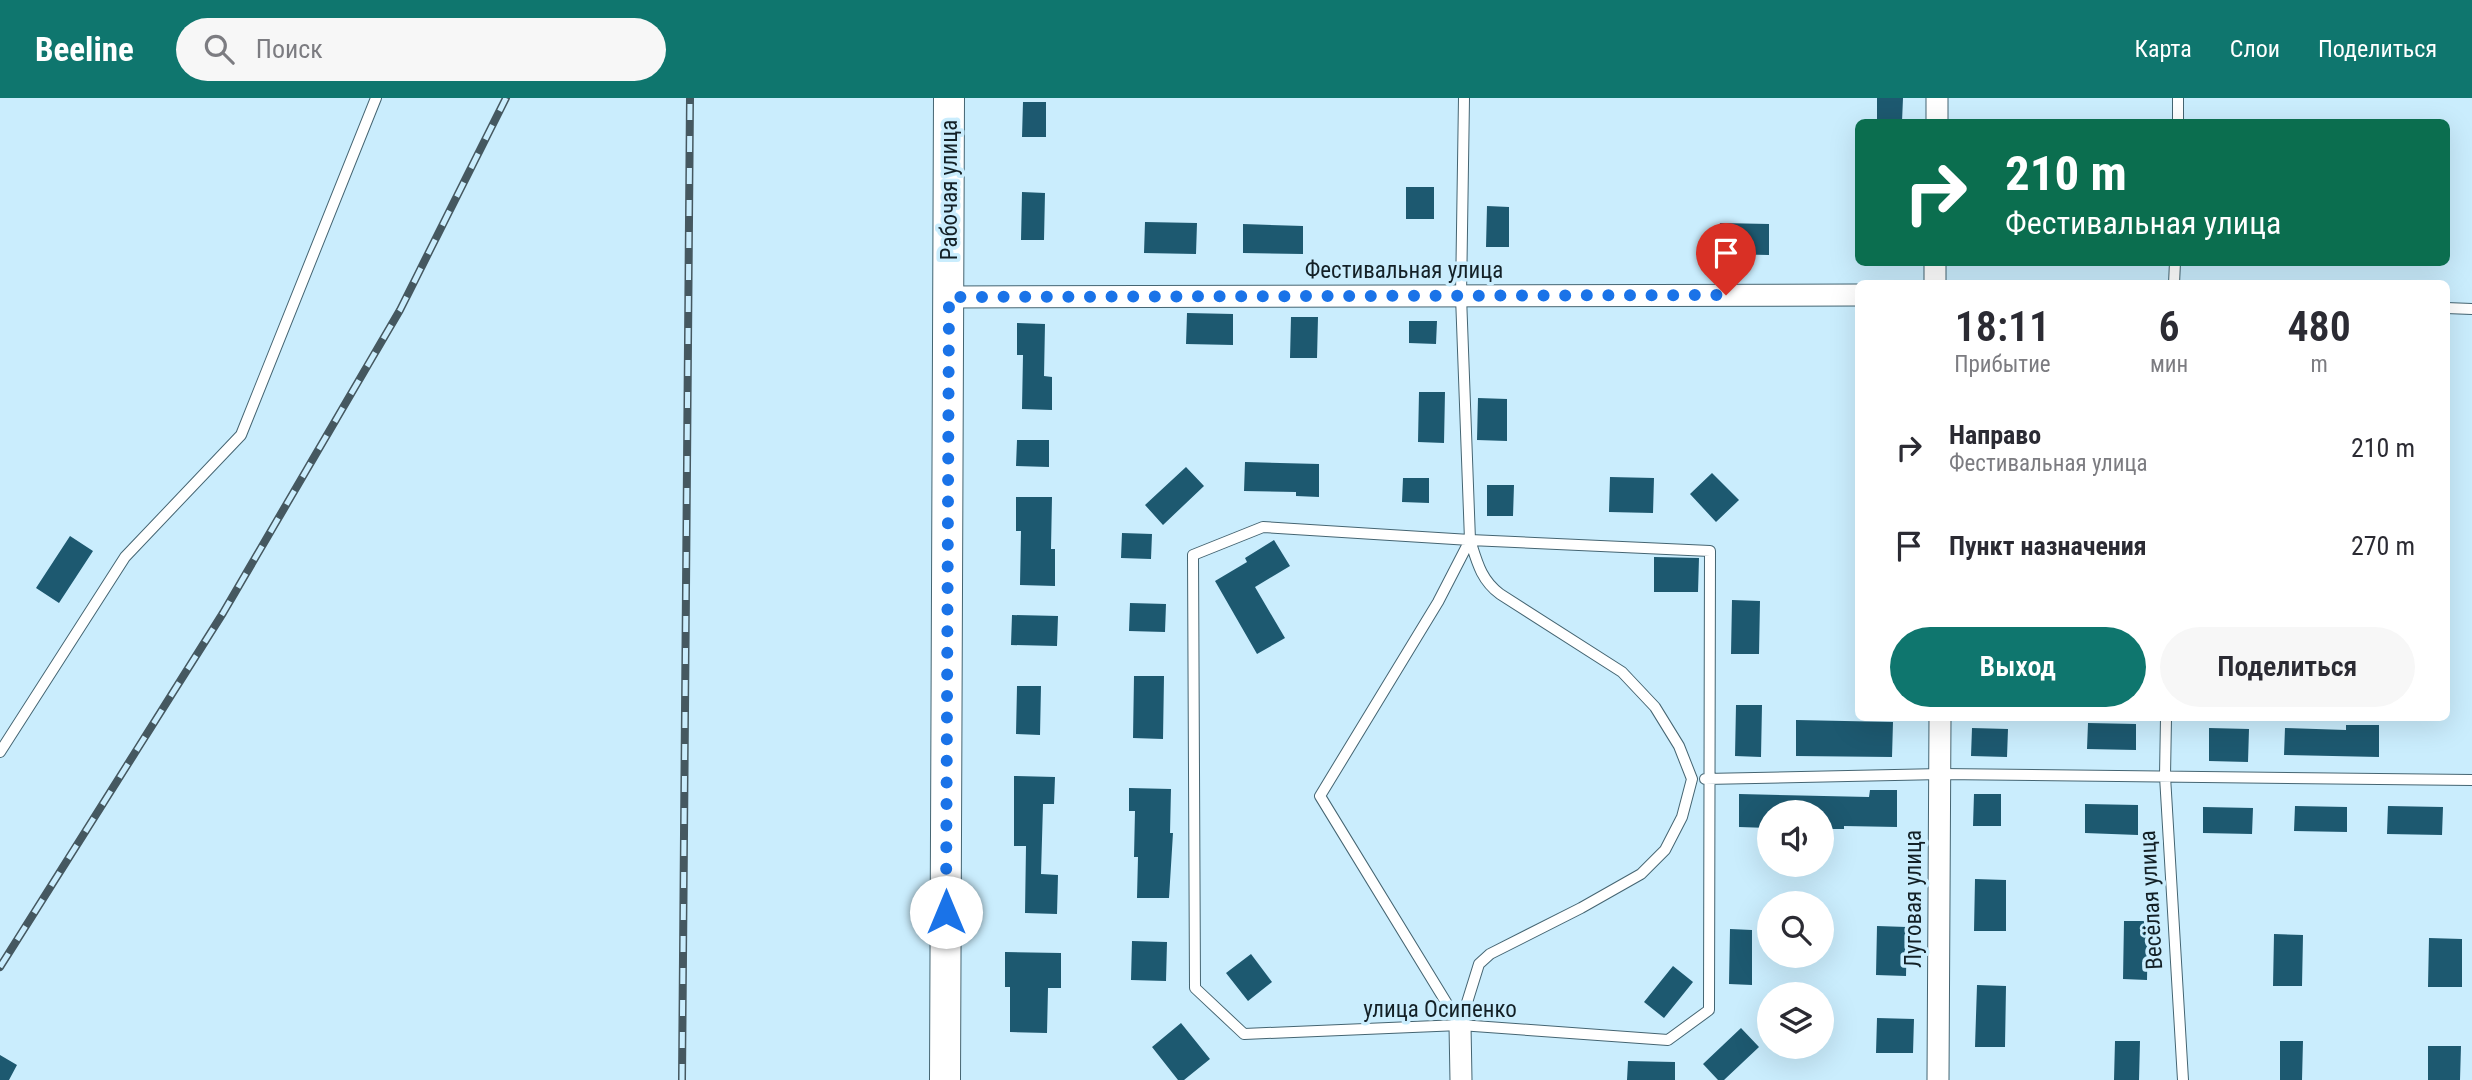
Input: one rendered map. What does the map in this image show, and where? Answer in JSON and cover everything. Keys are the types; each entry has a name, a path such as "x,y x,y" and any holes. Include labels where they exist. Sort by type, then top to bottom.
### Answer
{"main road":[{"name":"Рабочая улица","path":"945,1080 949,98"}],"street":[{"path":"1937,98 1937,119"},
{"name":"Фестивальная улица","path":"949,297 1855,295"},
{"name":"Луговая улица","path":"1938,1080 1940,721"},
{"path":"1460,1025 1461,1080"}],"lane":[{"path":"0,752 125,557 241,435 376,98"},
{"path":"1460,1025 1479,964 1490,954 1641,874 1665,850 1682,817 1692,779 1679,746 1655,706 1622,672 1489,586 1481,575 1470,540 1461,296 1464,98"},
{"path":"2178,98 2178,119"},
{"path":"2450,308 2472,309"},
{"name":"улица Осипенко","path":"1263,527 1470,540 1710,551 1709,1010 1668,1040 1460,1025 1244,1034 1195,988 1193,555 1263,527"},
{"path":"1460,1025 1321,796 1438,602 1470,540"},
{"name":"Весёлая улица","path":"2166,721 2165,776 2183,1080"},
{"path":"1692,779 1941,774 2472,780"}],"building":[{"path":"1877,98 1903,98 1902,119 1877,119"},
{"path":"1023,102 1046,102 1046,137 1022,137"},
{"path":"1406,187 1434,187 1434,219 1406,219"},
{"path":"1022,192 1045,193 1044,240 1021,240"},
{"path":"1487,206 1509,207 1509,247 1486,247"},
{"path":"1145,222 1197,223 1196,254 1144,253"},
{"path":"1720,223 1769,224 1769,255 1719,254"},
{"path":"1243,224 1303,226 1303,254 1243,253"},
{"path":"1187,313 1233,314 1233,345 1186,344"},
{"path":"1291,317 1318,317 1317,358 1290,358"},
{"path":"1409,321 1437,321 1436,344 1409,343"},
{"path":"1017,323 1045,324 1044,376 1052,377 1052,410 1022,409 1023,355 1017,355"},
{"path":"1419,392 1445,392 1444,443 1418,442"},
{"path":"1478,398 1507,399 1507,441 1477,440"},
{"path":"1017,440 1049,440 1049,467 1016,466"},
{"path":"1245,462 1319,464 1319,497 1296,496 1296,492 1244,491"},
{"path":"1186,467 1204,486 1163,525 1145,505"},
{"path":"1712,473 1739,500 1716,522 1690,494"},
{"path":"1610,477 1654,478 1653,513 1609,512"},
{"path":"1403,478 1429,478 1429,503 1402,502"},
{"path":"1487,485 1514,485 1513,516 1487,516"},
{"path":"1016,497 1052,497 1051,549 1055,549 1055,586 1020,585 1021,531 1016,531"},
{"path":"1122,533 1152,534 1151,559 1121,558"},
{"path":"70,536 93,551 59,603 36,588"},
{"path":"1274,540 1290,566 1255,587 1285,638 1257,654 1215,581 1247,562 1245,558"},
{"path":"1654,557 1699,558 1698,592 1654,592"},
{"path":"1732,600 1760,601 1759,654 1731,654"},
{"path":"1130,603 1166,604 1165,632 1129,631"},
{"path":"1012,615 1058,616 1057,646 1011,645"},
{"path":"1134,676 1164,676 1163,739 1133,738"},
{"path":"1017,686 1041,686 1040,735 1016,734"},
{"path":"1736,705 1762,705 1761,757 1735,756"},
{"path":"1796,720 1893,722 1892,757 1796,756"},
{"path":"2088,723 2136,724 2136,750 2087,749"},
{"path":"2346,725 2379,725 2379,757 2284,755 2285,728 2346,730"},
{"path":"1972,728 2008,729 2007,757 1971,756"},
{"path":"2209,728 2249,729 2248,762 2209,761"},
{"path":"1014,776 1055,777 1054,804 1043,804 1041,874 1058,875 1057,914 1025,913 1026,846 1014,846"},
{"path":"1129,788 1171,789 1170,833 1173,833 1169,898 1137,898 1135,811 1129,811"},
{"path":"1870,790 1897,790 1897,827 1844,826 1844,829 1834,829 1834,800 1757,800 1757,828 1739,827 1739,794 1869,797"},
{"path":"1974,794 2001,794 2001,826 1973,826"},
{"path":"2085,804 2138,805 2138,835 2085,833"},
{"path":"2295,806 2347,807 2347,832 2294,831"},
{"path":"2388,806 2443,807 2442,835 2387,834"},
{"path":"2203,807 2253,808 2252,834 2203,833"},
{"path":"1975,879 2006,880 2006,931 1974,931"},
{"path":"2124,921 2148,921 2147,980 2123,979"},
{"path":"1877,926 1907,927 1906,976 1876,975"},
{"path":"1730,929 1752,930 1752,985 1729,984"},
{"path":"2274,934 2303,935 2302,986 2273,986"},
{"path":"2429,938 2462,939 2462,987 2428,987"},
{"path":"1132,941 1167,942 1166,981 1131,980"},
{"path":"1005,952 1061,953 1061,988 1048,988 1047,1033 1010,1032 1010,987 1005,987"},
{"path":"1251,954 1272,982 1248,1001 1226,973"},
{"path":"1673,966 1693,982 1664,1018 1644,1002"},
{"path":"1977,985 2006,986 2005,1047 1975,1047"},
{"path":"1877,1018 1914,1019 1913,1053 1876,1053"},
{"path":"1181,1023 1210,1059 1184,1080 1178,1080 1152,1047"},
{"path":"1741,1028 1757,1045 1757,1049 1724,1080 1718,1080 1703,1064"},
{"path":"2115,1041 2140,1041 2139,1080 2114,1080"},
{"path":"2280,1041 2303,1041 2302,1080 2280,1080"},
{"path":"2428,1046 2461,1046 2460,1080 2428,1080"},
{"path":"0,1055 17,1065 9,1080 0,1080"},
{"path":"1628,1061 1675,1062 1675,1080 1627,1080"}],"railway":[{"path":"0,967 223,613 400,310 506,98"},
{"path":"682,1080 690,98"}],"route":[{"path":"946,912 949,297 1726,295"}]}
